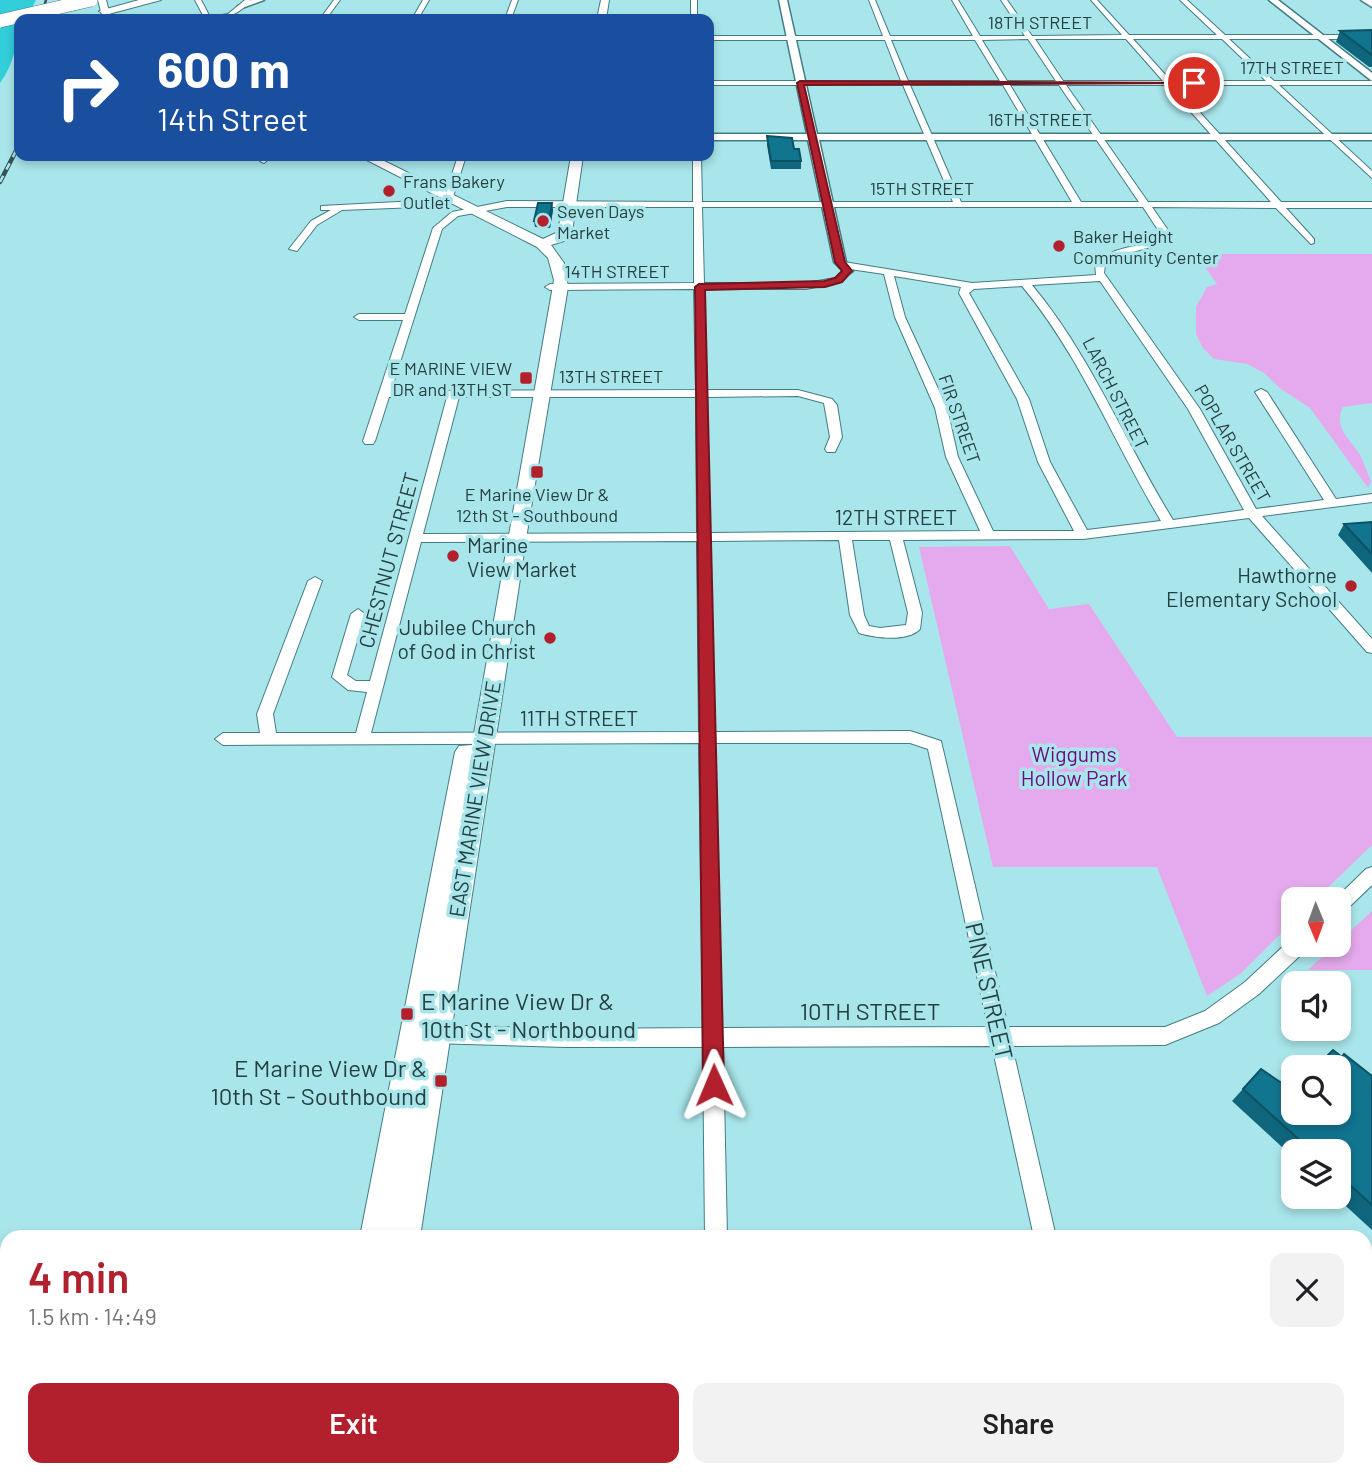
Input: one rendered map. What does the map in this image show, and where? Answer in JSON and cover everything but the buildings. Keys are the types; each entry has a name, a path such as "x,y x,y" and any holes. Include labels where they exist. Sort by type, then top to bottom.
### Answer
{"highway":[{"path":"19,14 71,0"},
{"path":"24,14 91,0"},
{"path":"107,12 156,0"}],"main road":[{"path":"1366,0 1372,4"},
{"path":"375,161 542,244 562,237 576,161"},
{"name":"EAST MARINE VIEW DRIVE","path":"378,1230 424,1034 556,287 542,244"},
{"name":"EAST MARINE VIEW DRIVE","path":"405,1230 424,1034"}],"street":[{"path":"245,3 260,0"},
{"path":"783,0 840,262 846,268 972,286 1102,278 1098,268 1106,257 1166,240 1166,233 1004,0"},
{"path":"872,0 927,137 958,204"},
{"path":"956,0 1078,205"},
{"path":"1094,0 1311,241"},
{"path":"1183,0 1372,174"},
{"path":"1273,0 1372,80"},
{"name":"18TH STREET","path":"714,37 1372,37"},
{"name":"17TH STREET","path":"714,83 1273,83 1372,80"},
{"name":"16TH STREET","path":"714,137 1372,137"},
{"path":"324,208 352,204 417,204 449,198 460,161"},
{"path":"697,161 716,1230"},
{"name":"15TH STREET","path":"471,208 498,204 698,203 1372,205"},
{"path":"294,249 314,223 328,213 352,204"},
{"path":"369,441 438,228 446,218 471,208"},
{"name":"14TH STREET","path":"556,287 816,285 838,280 846,268"},
{"name":"FIR STREET","path":"888,272 900,317 941,408 952,457 989,537"},
{"name":"POPLAR STREET","path":"1102,278 1194,409 1252,513 1372,648"},
{"name":"LARCH STREET","path":"1025,283 1055,316 1110,411 1134,465 1169,524"},
{"path":"972,286 965,289 964,293 1023,399 1044,462 1083,535"},
{"path":"359,317 409,317"},
{"path":"1261,392 1332,503"},
{"name":"CHESTNUT STREET","path":"362,738 454,393"},
{"name":"13TH STREET","path":"384,394 798,393 828,401 836,438 831,449"},
{"name":"12TH STREET","path":"417,538 896,538 1083,535 1372,498"},
{"path":"845,537 857,615 864,630 880,633 914,629 915,613 896,538"},
{"path":"269,738 265,715 315,582"},
{"path":"358,614 339,677 353,686 376,687"},
{"name":"11TH STREET","path":"223,739 910,737 934,745"},
{"name":"PINE STREET","path":"934,745 1043,1230"},
{"path":"1351,894 1372,874"},
{"name":"10TH STREET","path":"424,1034 565,1038 1165,1036 1212,1017 1252,988 1285,957"}],"green space":[{"path":"1196,254 1372,254 1372,403 1343,407 1340,414 1341,426 1359,453 1371,481 1368,488 1310,408 1281,389 1264,373 1247,364 1214,359 1203,348 1196,334 1196,307 1207,287 1217,284"},
{"name":"Wiggums Hollow Park","path":"1010,546 1049,609 1089,604 1177,737 1372,737 1372,845 1328,887 1281,887 1281,934 1240,974 1207,996 1157,867 993,867 919,547"},
{"path":"1372,911 1372,970 1308,970 1322,957 1351,957 1351,930"}],"water":[{"path":"0,0 36,0 29,14 14,14 14,52 0,83"}],"railway":[{"path":"42,14 46,0"},
{"path":"0,182 14,155"}],"place":[{"name":"Frans Bakery Outlet","path":"389,191"},
{"name":"Seven Days Market","path":"543,221"},
{"name":"Baker Height Community Center","path":"1059,246"},
{"name":"E MARINE VIEW DR and 13TH ST","path":"526,378"},
{"name":"E Marine View Dr & 12th St - Southbound","path":"537,472"},
{"name":"Marine View Market","path":"453,556"},
{"name":"Hawthorne Elementary School","path":"1351,586"},
{"name":"Jubilee Church of God in Christ","path":"550,638"},
{"name":"E Marine View Dr & 10th St - Northbound","path":"407,1014"},
{"name":"E Marine View Dr & 10th St - Southbound","path":"441,1081"}],"route":[{"path":"714,1085 699,287 825,284 838,280 847,271 840,262 800,83 1194,83"}]}
